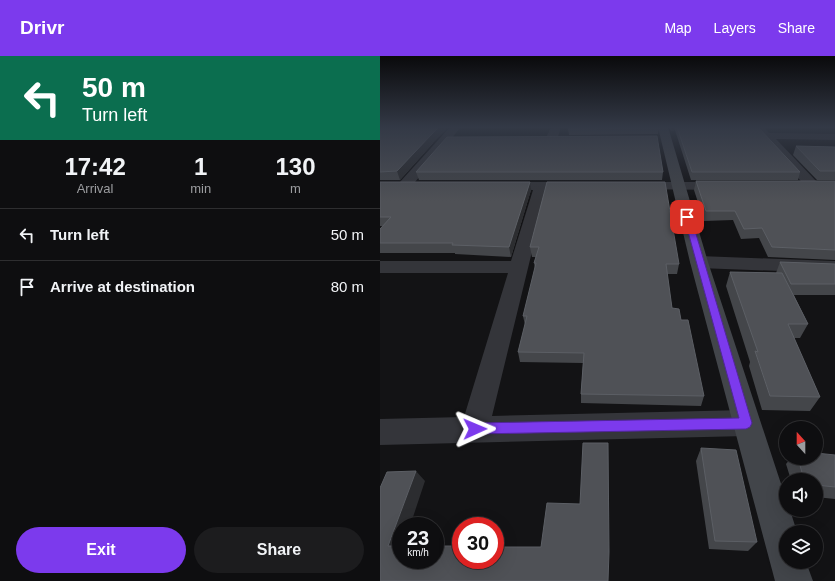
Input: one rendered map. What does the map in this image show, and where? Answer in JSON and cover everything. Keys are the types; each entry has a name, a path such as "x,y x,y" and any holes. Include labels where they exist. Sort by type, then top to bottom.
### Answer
{"main road":[{"path":"668,152 680,186 699,262 779,531"},
{"path":"790,569 794,581"}],"street":[{"path":"420,185 398,185 432,152"},
{"path":"781,152 812,185"},
{"path":"796,185 827,185"},
{"path":"488,186 587,186"},
{"path":"475,429 541,186"},
{"path":"618,186 742,186"},
{"path":"699,262 835,267"},
{"path":"380,267 518,267"},
{"path":"380,432 746,423"}],"building":[{"path":"380,152 416,152 397,171 380,172"},
{"path":"434,152 660,152 663,172 416,172"},
{"path":"685,152 781,152 800,172 692,172"},
{"path":"801,152 835,152 835,171 820,171"},
{"path":"696,181 835,181 835,250 772,247 762,228 744,229 735,211 706,211"},
{"path":"380,182 530,182 509,247 452,245 453,243 380,243 380,229 391,217 380,217"},
{"path":"547,182 665,182 679,264 666,264 672,308 679,309 681,320 688,320 704,396 581,394 584,353 518,352 527,316 523,316 536,263 534,263 539,247 530,247"},
{"path":"780,262 835,264 835,284 791,284"},
{"path":"730,272 782,273 808,324 788,324 820,397 770,396 755,351 758,352"},
{"path":"583,443 608,443 608,581 380,581 380,488 387,472 416,471 399,517 392,517 392,535 388,546 392,546 392,569 444,569 444,546 452,546 452,569 504,569 504,547 541,547 547,503 580,504"},
{"path":"701,448 736,450 757,542 715,541"},
{"path":"823,454 835,455 835,487 823,486 823,473 802,473 800,465 823,465"}],"route":[{"path":"475,429 746,423 687,217"}]}
